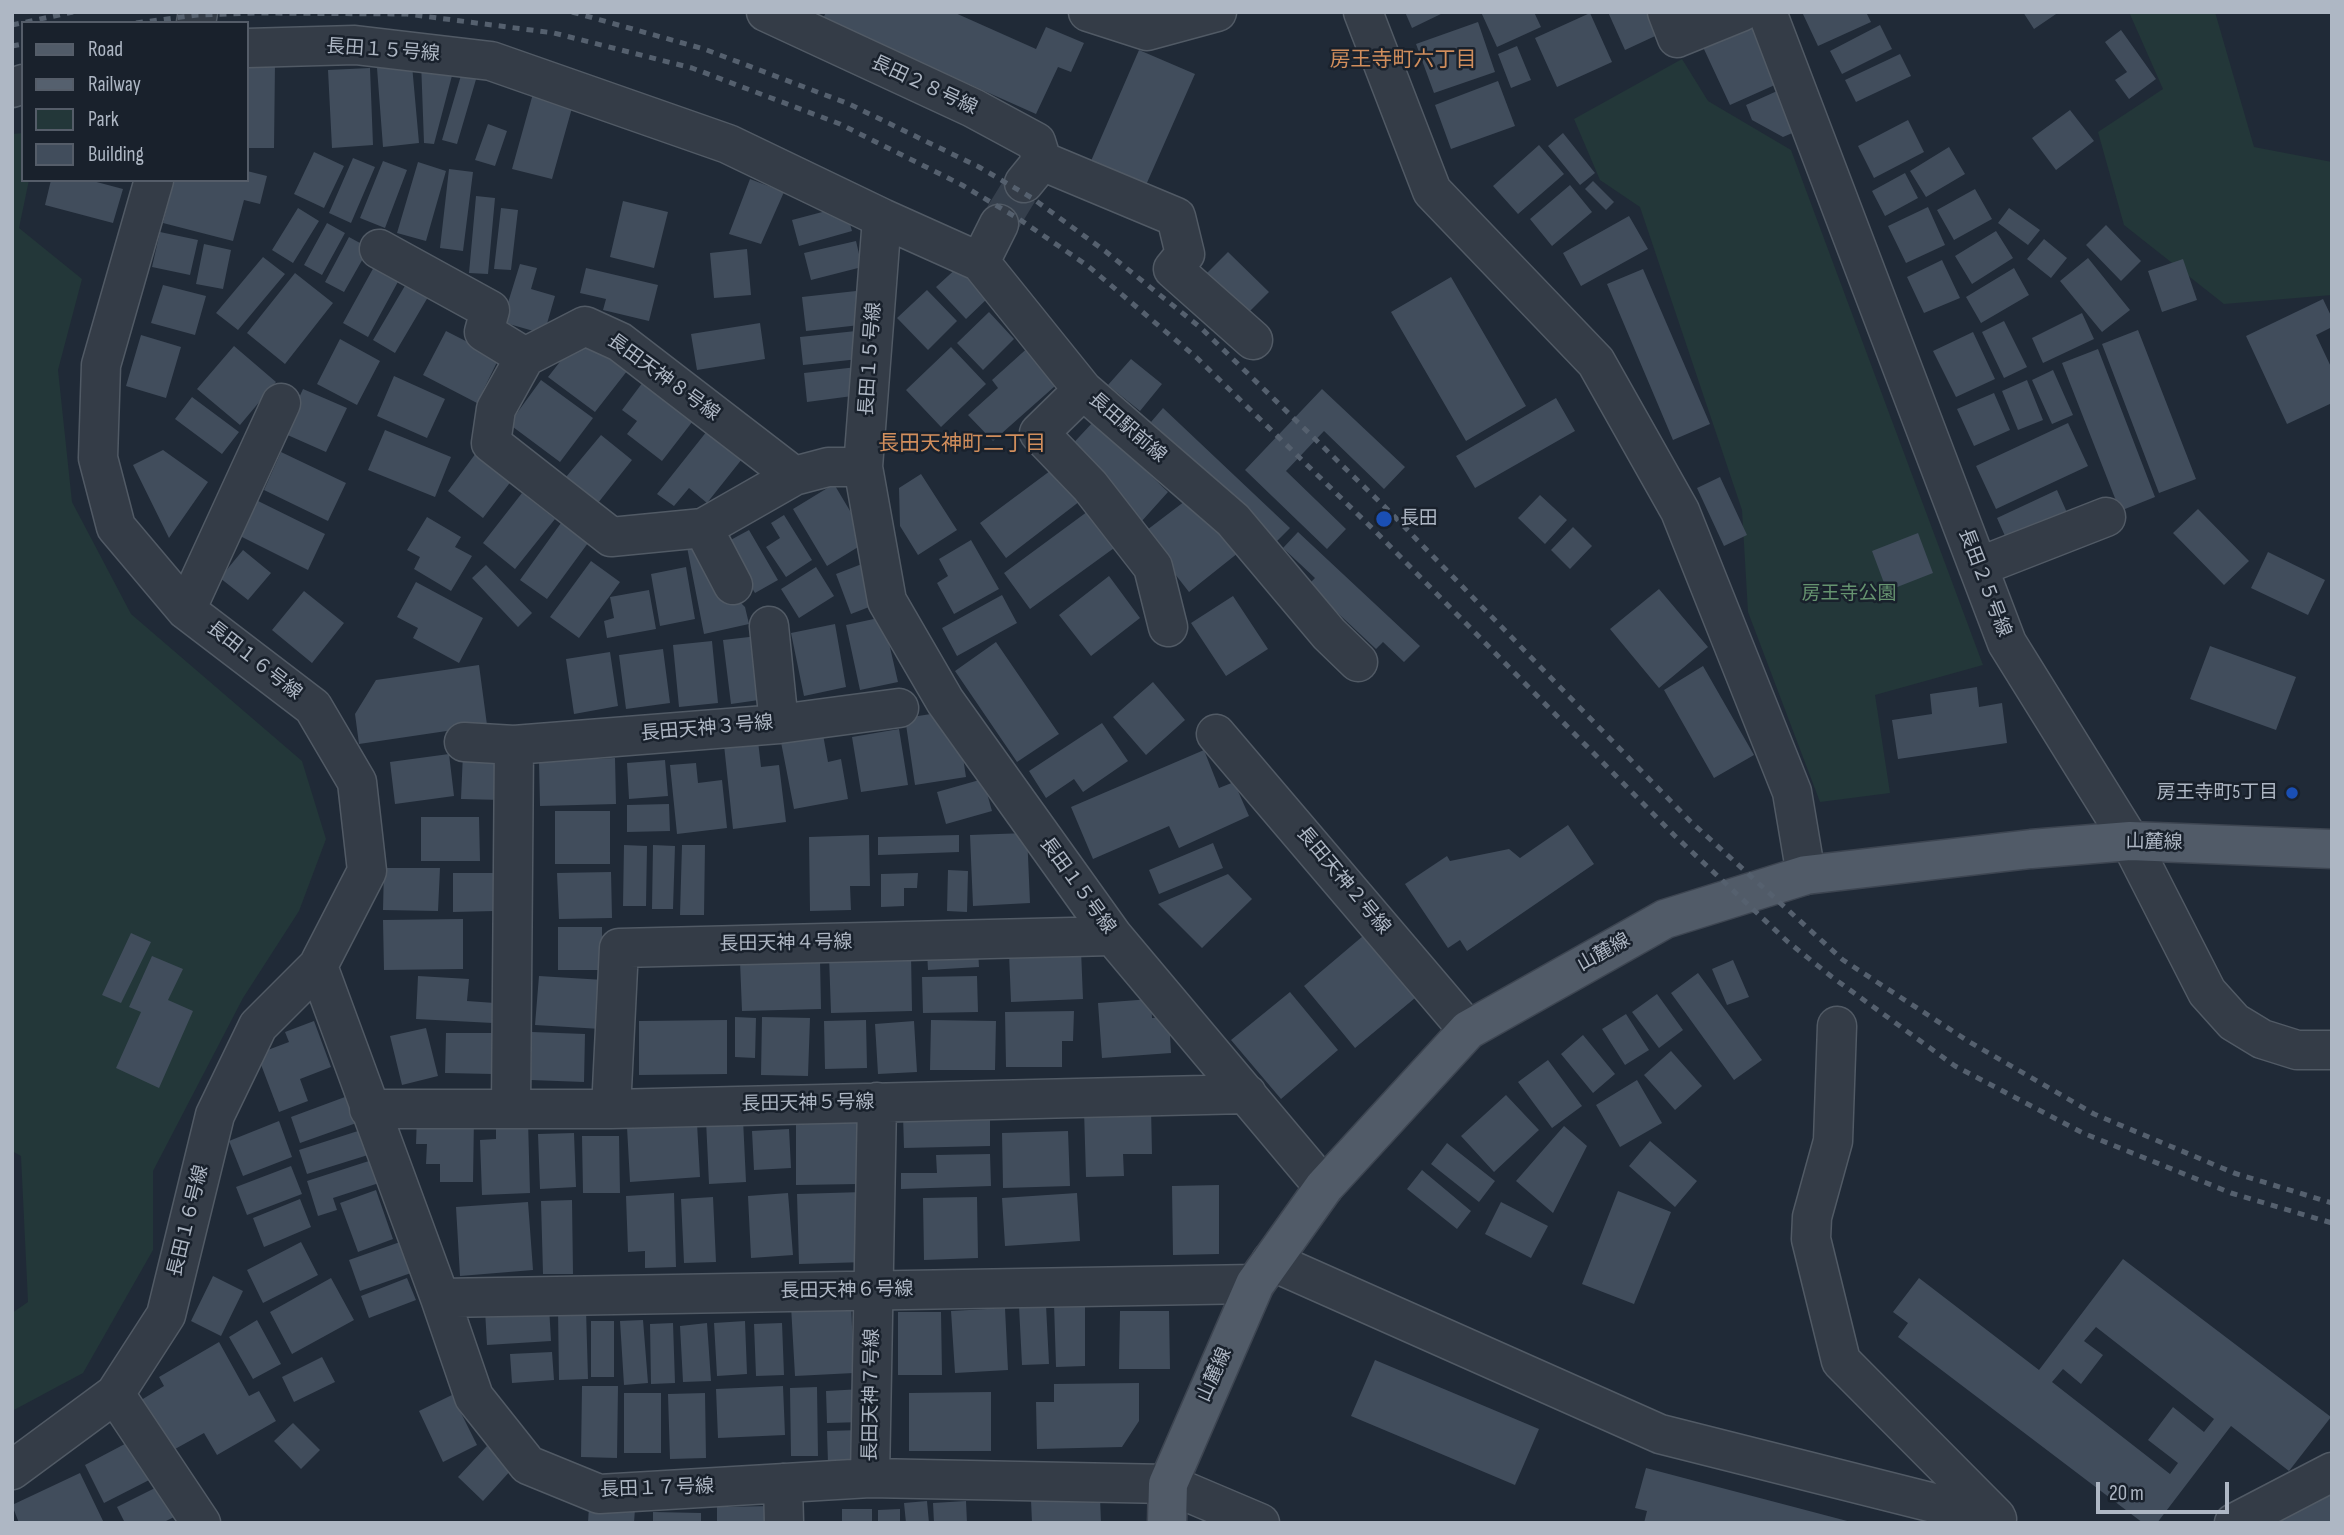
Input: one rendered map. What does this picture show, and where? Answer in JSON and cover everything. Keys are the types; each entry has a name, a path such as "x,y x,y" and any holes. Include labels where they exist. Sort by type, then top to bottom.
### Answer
{"main road":[{"name":"山麓線","path":"1167,1523 1168,1484 1263,1273 1324,1187 1468,1030 1665,919 1806,875 2031,849 2130,841 2332,849"}],"street":[{"name":"長田２８号線","path":"766,12 973,108 1036,142 1033,172 1175,216 1185,254 1173,269 1252,341"},
{"path":"1087,12 1147,31 1217,12"},
{"path":"1363,12 1432,191 1596,362 1680,511 1792,792 1806,875"},
{"path":"1667,12 1677,38 1741,12"},
{"name":"長田２５号線","path":"1767,12 2007,643 2130,841 2207,992 2234,1022 2262,1039 2297,1050 2332,1050"},
{"name":"長田１５号線","path":"248,48 355,45 491,61 728,144 882,218 863,467 887,601 945,701 1113,936 1324,1187"},
{"name":"長田１６号線","path":"12,1470 115,1394 166,1315 215,1115 258,1026 318,966 367,871 357,782 313,707 186,610 116,527 98,458 101,365 152,182"},
{"name":"長田駅前線","path":"882,218 980,262 1083,390 1233,520 1329,634 1358,662"},
{"path":"980,262 999,224"},
{"path":"379,249 490,310 484,332 525,357 496,409 491,443 611,537 703,528 794,476 828,467 863,467"},
{"name":"長田天神８号線","path":"525,357 585,326 620,342 794,476"},
{"path":"1083,390 1039,433 1090,486 1153,567 1168,627"},
{"path":"186,610 281,404"},
{"path":"1978,567 2106,517"},
{"path":"703,528 733,585"},
{"path":"769,626 779,724"},
{"name":"長田天神３号線","path":"464,742 514,744 779,724 899,708"},
{"name":"長田天神２号線","path":"1216,734 1468,1030"},
{"path":"511,1108 514,744"},
{"name":"長田天神４号線","path":"611,1109 619,948 1113,936"},
{"name":"長田１７号線","path":"318,966 474,1397 528,1465 599,1494 870,1478 1168,1484"},
{"path":"1836,1026 1833,1141 1812,1217 1811,1240 1841,1361 2004,1521"},
{"name":"長田天神５号線","path":"369,1109 611,1109 1247,1094"},
{"name":"長田天神７号線","path":"870,1478 877,1102"},
{"path":"1263,1273 1660,1434 2004,1521"},
{"name":"長田天神６号線","path":"440,1297 873,1290 1263,1273"},
{"path":"115,1394 201,1523"},
{"path":"2234,1523 2332,1472"},
{"path":"783,1483 784,1523"},
{"path":"1168,1484 1260,1523"}],"green space":[{"path":"2129,12 2215,12 2254,147 2332,162 2332,295 2224,304 2124,225 2098,132 2163,89"},
{"name":"房王寺公園","path":"1682,59 1708,101 1791,150 1983,665 1875,695 1890,793 1820,802 1748,612 1742,510 1640,207 1600,180 1574,119"},
{"path":"21,133 21,182 29,182 19,228 82,279 58,370 72,502 131,614 302,761 326,839 299,911 243,998 153,1171 153,1250 83,1373 12,1411 12,1313 28,1302 21,1156 12,1151 12,134"}],"building":[{"path":"826,12 953,12 1036,49 1046,27 1084,43 1071,72 1058,67 1036,114 823,19"},
{"path":"1405,12 1445,12 1412,28"},
{"path":"1481,12 1534,12 1541,27 1497,47"},
{"path":"1608,12 1657,12 1666,31 1625,50"},
{"path":"1802,12 1866,12 1871,22 1818,46"},
{"path":"2023,12 2059,12 2034,29"},
{"path":"1590,13 1612,62 1557,87 1535,38"},
{"path":"1478,22 1495,72 1434,93 1416,44"},
{"path":"1759,22 1786,80 1730,105 1703,47"},
{"path":"1880,25 1892,49 1842,74 1830,51"},
{"path":"2121,30 2156,79 2129,99 2115,80 2127,72 2105,42"},
{"path":"1517,46 1531,80 1511,88 1498,54"},
{"path":"1139,50 1195,74 1146,185 1091,161"},
{"path":"1900,54 1911,76 1856,102 1845,80"},
{"path":"421,61 454,68 434,144 424,143"},
{"path":"248,63 275,63 274,148 248,148"},
{"path":"412,65 419,143 383,147 377,68"},
{"path":"370,68 373,145 332,148 328,70"},
{"path":"462,72 477,76 457,144 442,140"},
{"path":"1498,81 1515,126 1451,149 1435,105"},
{"path":"1786,87 1804,128 1783,137 1752,120 1746,105"},
{"path":"534,90 574,101 552,179 512,169"},
{"path":"2070,110 2094,141 2056,170 2032,138"},
{"path":"1908,120 1924,152 1874,178 1858,146"},
{"path":"488,124 507,131 495,166 475,160"},
{"path":"1563,133 1595,173 1580,185 1548,146"},
{"path":"1539,145 1564,174 1518,214 1493,186"},
{"path":"1949,147 1965,174 1926,197 1910,171"},
{"path":"314,152 344,166 324,208 294,194"},
{"path":"353,158 375,167 351,223 329,213"},
{"path":"383,161 407,170 385,228 360,218"},
{"path":"418,162 446,171 426,241 397,233"},
{"path":"449,169 473,172 463,251 440,248"},
{"path":"248,171 267,176 260,204 244,200 233,241 163,223 173,182 248,182"},
{"path":"1905,173 1918,198 1885,216 1872,191"},
{"path":"750,179 784,192 761,244 729,234"},
{"path":"1593,181 1614,202 1606,210 1585,189"},
{"path":"51,182 97,182 123,189 113,223 45,205"},
{"path":"1570,185 1592,212 1552,246 1530,219"},
{"path":"1975,189 1992,219 1954,240 1937,210"},
{"path":"476,196 495,198 488,274 469,273"},
{"path":"623,201 668,212 654,268 610,257"},
{"path":"845,206 852,231 799,246 792,220"},
{"path":"1928,207 1945,245 1906,263 1888,226"},
{"path":"298,208 319,221 293,263 272,250"},
{"path":"501,208 518,210 511,270 494,269"},
{"path":"2009,208 2040,230 2028,245 1998,223"},
{"path":"1629,216 1648,249 1581,286 1563,253"},
{"path":"327,223 345,233 322,275 304,265"},
{"path":"2106,225 2141,261 2121,281 2086,245"},
{"path":"1996,231 2013,258 1972,284 1955,256"},
{"path":"160,232 198,240 190,275 152,267"},
{"path":"349,237 369,248 344,292 325,282"},
{"path":"2044,239 2067,258 2051,278 2027,259"},
{"path":"856,241 862,267 811,280 804,253"},
{"path":"204,244 231,250 223,289 196,284"},
{"path":"747,249 751,295 714,298 710,253"},
{"path":"1228,252 1269,292 1245,316 1204,276"},
{"path":"263,257 285,274 238,330 216,313"},
{"path":"2088,258 2130,310 2102,332 2060,281"},
{"path":"2183,259 2197,300 2162,312 2148,271"},
{"path":"1942,260 1960,298 1924,313 1907,277"},
{"path":"520,264 537,268 531,289 555,296 544,334 502,322"},
{"path":"375,265 400,278 368,337 343,323"},
{"path":"960,265 989,297 966,319 936,287"},
{"path":"586,268 658,285 649,321 603,310 606,299 580,293"},
{"path":"2014,268 2029,295 1981,323 1966,297"},
{"path":"1643,269 1710,424 1673,440 1607,284"},
{"path":"295,273 333,303 285,364 247,333"},
{"path":"1451,277 1526,406 1466,441 1391,312"},
{"path":"406,284 428,297 395,353 373,340"},
{"path":"163,285 206,296 195,335 151,323"},
{"path":"927,290 957,321 928,350 897,318"},
{"path":"856,291 860,325 806,331 802,297"},
{"path":"2323,299 2332,318 2332,327 2316,335 2332,369 2332,403 2287,424 2246,336"},
{"path":"989,312 1014,339 983,370 957,343"},
{"path":"2082,313 2094,339 2043,363 2032,338"},
{"path":"2004,321 2027,367 2004,378 1982,332"},
{"path":"760,323 765,359 697,370 691,334"},
{"path":"2138,330 2196,479 2159,493 2102,344"},
{"path":"446,331 499,358 477,403 423,375"},
{"path":"584,331 631,366 595,412 548,377"},
{"path":"856,331 859,359 803,365 800,337"},
{"path":"1973,332 1995,379 1956,397 1933,351"},
{"path":"141,335 181,347 166,398 126,386"},
{"path":"340,339 380,361 357,405 317,384"},
{"path":"1032,344 1063,379 993,441 968,415 998,388 992,380"},
{"path":"234,346 276,382 240,425 197,389"},
{"path":"951,347 986,384 941,427 906,390"},
{"path":"2098,349 2155,497 2120,511 2062,363"},
{"path":"1131,359 1162,384 1140,411 1108,385"},
{"path":"857,367 860,395 807,402 804,373"},
{"path":"2053,370 2073,415 2052,424 2032,380"},
{"path":"394,376 445,399 427,438 377,416"},
{"path":"646,378 696,417 662,461 627,434 637,421 622,410"},
{"path":"541,380 593,418 560,462 509,424"},
{"path":"2027,380 2043,420 2018,430 2002,391"},
{"path":"303,389 347,408 326,452 283,433"},
{"path":"1322,389 1405,467 1384,489 1324,431 1286,471 1346,529 1327,549 1245,470"},
{"path":"1994,393 2010,430 1974,446 1957,409"},
{"path":"192,397 239,432 222,454 175,419"},
{"path":"1556,398 1575,431 1475,488 1456,456"},
{"path":"1163,408 1290,528 1277,541 1151,422"},
{"path":"1094,421 1168,492 1141,522 1066,451"},
{"path":"2068,423 2088,466 1996,509 1976,466"},
{"path":"711,426 746,454 707,503 689,488 674,506 657,494"},
{"path":"385,430 451,457 435,497 368,470"},
{"path":"601,435 632,460 598,503 566,477"},
{"path":"163,450 208,482 169,538 133,465"},
{"path":"281,452 346,483 328,521 264,490"},
{"path":"476,453 512,480 483,518 448,491"},
{"path":"1058,465 1084,498 1006,558 980,523"},
{"path":"921,474 957,530 918,555 900,526 899,488"},
{"path":"1720,477 1747,535 1724,546 1697,488"},
{"path":"834,484 868,541 827,566 793,509"},
{"path":"2057,490 2069,517 2009,545 1997,518"},
{"path":"522,493 555,519 515,569 483,543"},
{"path":"1193,495 1238,553 1189,592 1143,533"},
{"path":"1540,495 1567,520 1545,544 1518,518"},
{"path":"254,499 325,534 308,570 236,534"},
{"path":"1095,506 1121,543 1030,609 1004,573"},
{"path":"2198,509 2249,561 2224,585 2173,533"},
{"path":"784,515 812,560 786,577 766,547 780,538 771,523"},
{"path":"427,517 461,537 455,547 472,556 451,591 414,569 420,557 407,550"},
{"path":"561,523 588,543 547,599 520,580"},
{"path":"1573,527 1592,546 1570,569 1551,550"},
{"path":"749,530 778,580 755,593 725,543"},
{"path":"1298,532 1420,646 1404,662 1383,642 1376,649 1308,585 1315,578 1283,548"},
{"path":"1918,533 1933,573 1887,591 1872,551"},
{"path":"971,540 999,589 954,614 937,583 948,576 939,559"},
{"path":"703,546 732,594 745,607 749,624 704,634 687,547"},
{"path":"243,550 271,573 248,600 220,578"},
{"path":"2268,552 2325,580 2308,615 2251,588"},
{"path":"591,561 620,582 579,638 550,617"},
{"path":"867,562 882,602 851,614 836,574"},
{"path":"486,565 532,613 518,627 472,578"},
{"path":"686,567 695,619 660,626 651,574"},
{"path":"816,567 834,596 799,618 781,589"},
{"path":"1109,576 1140,618 1091,656 1059,615"},
{"path":"416,582 483,618 459,663 413,638 418,628 397,617"},
{"path":"1659,589 1708,647 1659,688 1610,629"},
{"path":"649,590 656,629 607,638 604,621 614,618 610,597"},
{"path":"304,591 344,623 312,663 272,630"},
{"path":"1002,595 1017,623 957,656 942,628"},
{"path":"1233,596 1268,649 1226,676 1191,623"},
{"path":"883,617 898,682 860,690 846,625"},
{"path":"835,624 846,687 804,696 791,633"},
{"path":"758,636 766,699 731,704 723,640"},
{"path":"712,641 718,703 679,707 673,645"},
{"path":"996,642 1059,734 1017,762 955,671"},
{"path":"2210,646 2296,677 2276,730 2190,699"},
{"path":"663,649 670,703 626,709 619,655"},
{"path":"610,652 618,706 574,714 566,659"},
{"path":"479,665 487,725 359,744 355,714 376,680"},
{"path":"1703,666 1754,755 1714,778 1664,690"},
{"path":"1153,682 1185,720 1146,755 1113,717"},
{"path":"1977,687 1979,707 2002,703 2007,743 1898,759 1892,720 1932,714 1930,694"},
{"path":"944,712 948,740 960,738 966,777 915,785 905,718"},
{"path":"1102,723 1128,761 1083,792 1074,779 1046,798 1029,771"},
{"path":"822,729 828,762 841,759 848,799 794,809 780,737"},
{"path":"899,729 908,785 861,792 852,737"},
{"path":"758,741 761,767 779,765 786,822 733,829 724,745"},
{"path":"1204,750 1219,788 1234,782 1249,816 1179,848 1169,826 1093,859 1071,807"},
{"path":"463,753 504,754 502,800 461,799"},
{"path":"449,754 454,796 395,804 390,762"},
{"path":"615,758 616,804 540,806 539,761"},
{"path":"665,760 668,796 629,799 627,763"},
{"path":"696,763 698,783 722,780 727,828 677,834 670,765"},
{"path":"983,779 992,811 946,824 937,792"},
{"path":"669,804 670,831 627,832 627,805"},
{"path":"555,811 610,811 610,864 555,864"},
{"path":"421,817 479,817 480,861 421,861"},
{"path":"1568,825 1594,864 1467,951 1460,940 1448,948 1405,884 1447,856 1450,861 1509,849 1520,858"},
{"path":"1027,833 1030,903 973,906 970,835"},
{"path":"869,835 870,886 850,886 851,910 810,911 809,837"},
{"path":"959,835 959,852 878,855 878,837"},
{"path":"1213,843 1223,868 1159,894 1149,870"},
{"path":"624,845 647,846 646,906 623,906"},
{"path":"653,845 675,846 673,909 652,909"},
{"path":"682,845 705,845 704,915 680,915"},
{"path":"384,868 440,868 438,911 383,910"},
{"path":"948,870 968,871 967,912 947,911"},
{"path":"611,872 612,918 559,919 557,873"},
{"path":"453,873 494,873 495,911 453,912"},
{"path":"918,873 917,888 904,888 904,906 881,907 881,874"},
{"path":"1228,874 1252,899 1202,948 1158,904"},
{"path":"463,919 463,969 384,970 383,920"},
{"path":"558,927 602,927 602,970 558,970"},
{"path":"131,933 151,942 121,1003 102,995"},
{"path":"1363,936 1415,998 1355,1048 1304,986"},
{"path":"978,949 979,967 928,970 927,952"},
{"path":"1081,950 1083,999 1011,1002 1009,953"},
{"path":"911,954 912,1011 831,1013 829,956"},
{"path":"152,956 183,969 168,1000 193,1011 159,1088 116,1068 141,1012 129,1007"},
{"path":"820,959 821,1009 742,1011 740,961"},
{"path":"1733,960 1749,997 1727,1005 1712,969"},
{"path":"1698,973 1762,1060 1734,1080 1671,993"},
{"path":"418,976 469,979 467,1001 495,1003 493,1023 416,1019"},
{"path":"539,976 604,980 601,1029 535,1025"},
{"path":"977,976 978,1012 923,1013 922,977"},
{"path":"1290,992 1338,1050 1281,1099 1231,1040"},
{"path":"1657,994 1683,1030 1659,1048 1632,1012"},
{"path":"1151,999 1152,1018 1169,1017 1171,1053 1102,1058 1098,1003"},
{"path":"1074,1011 1073,1041 1062,1041 1062,1067 1006,1067 1005,1012"},
{"path":"1626,1014 1649,1050 1625,1065 1602,1029"},
{"path":"735,1017 756,1018 755,1058 735,1057"},
{"path":"762,1017 810,1018 808,1076 761,1075"},
{"path":"727,1020 727,1074 639,1075 639,1021"},
{"path":"866,1020 867,1068 825,1069 824,1021"},
{"path":"931,1020 996,1021 995,1070 930,1070"},
{"path":"314,1021 331,1067 300,1079 308,1101 279,1112 257,1054 289,1042 285,1032"},
{"path":"914,1021 917,1072 878,1074 875,1024"},
{"path":"426,1028 438,1076 402,1085 390,1036"},
{"path":"532,1032 585,1034 584,1082 531,1080"},
{"path":"446,1033 493,1033 493,1074 445,1073"},
{"path":"1583,1035 1615,1074 1593,1093 1561,1054"},
{"path":"1671,1051 1702,1086 1675,1110 1644,1075"},
{"path":"1548,1060 1582,1106 1552,1128 1518,1082"},
{"path":"1637,1080 1662,1123 1620,1147 1596,1105"},
{"path":"353,1094 362,1121 300,1143 291,1117"},
{"path":"1506,1095 1539,1130 1494,1172 1461,1136"},
{"path":"1151,1108 1152,1154 1123,1154 1124,1176 1086,1177 1084,1110"},
{"path":"990,1113 990,1146 904,1148 903,1115"},
{"path":"858,1114 859,1184 796,1185 796,1116"},
{"path":"417,1117 474,1117 473,1182 440,1182 440,1164 426,1164 427,1144 416,1144"},
{"path":"743,1119 746,1182 709,1184 706,1120"},
{"path":"528,1120 530,1193 482,1195 480,1140 496,1139 496,1122"},
{"path":"279,1121 292,1157 243,1176 229,1141"},
{"path":"697,1123 700,1177 630,1182 627,1127"},
{"path":"1564,1126 1587,1146 1553,1213 1516,1181"},
{"path":"789,1129 791,1168 754,1170 752,1131"},
{"path":"361,1130 368,1155 307,1174 299,1150"},
{"path":"1068,1131 1070,1186 1003,1188 1002,1133"},
{"path":"574,1133 576,1187 540,1189 538,1134"},
{"path":"582,1136 619,1136 620,1193 583,1193"},
{"path":"1650,1141 1697,1181 1675,1207 1629,1166"},
{"path":"1447,1143 1495,1181 1479,1202 1431,1164"},
{"path":"990,1154 991,1186 901,1189 901,1173 937,1173 936,1155"},
{"path":"372,1160 379,1183 333,1198 337,1210 318,1216 307,1181"},
{"path":"291,1166 302,1194 247,1215 236,1187"},
{"path":"1422,1170 1471,1211 1457,1229 1407,1189"},
{"path":"1219,1185 1219,1254 1173,1255 1172,1186"},
{"path":"376,1190 393,1239 358,1252 340,1203"},
{"path":"1618,1191 1671,1212 1634,1304 1582,1284"},
{"path":"863,1192 866,1262 799,1264 797,1194"},
{"path":"674,1193 676,1267 645,1268 645,1251 628,1252 626,1196"},
{"path":"788,1193 793,1255 751,1258 748,1196"},
{"path":"1077,1193 1080,1241 1005,1246 1002,1198"},
{"path":"713,1197 716,1262 684,1263 681,1199"},
{"path":"977,1197 978,1258 924,1260 923,1198"},
{"path":"300,1199 311,1227 264,1247 253,1218"},
{"path":"572,1200 573,1274 543,1274 541,1201"},
{"path":"528,1202 533,1270 460,1276 456,1207"},
{"path":"1501,1202 1548,1226 1531,1258 1485,1234"},
{"path":"301,1242 318,1275 263,1303 247,1270"},
{"path":"400,1242 411,1273 360,1291 349,1260"},
{"path":"2123,1259 2331,1417 2289,1471 2231,1426 2157,1523 2143,1523 1898,1337 1908,1323 1893,1312 1919,1278 2039,1370","holes":["2096,1327 2214,1419 2204,1432 2173,1407 2148,1440 2178,1463 2170,1474 2052,1382 2063,1369 2081,1384 2103,1355 2084,1341"]},
{"path":"213,1276 243,1291 221,1336 191,1321"},
{"path":"331,1278 354,1320 292,1354 270,1312"},
{"path":"407,1278 416,1300 369,1318 361,1296"},
{"path":"851,1303 854,1373 795,1376 791,1306"},
{"path":"1054,1303 1085,1303 1085,1366 1056,1367"},
{"path":"1046,1305 1049,1364 1022,1365 1019,1306"},
{"path":"549,1306 551,1341 487,1345 485,1310"},
{"path":"1005,1308 1008,1370 955,1373 951,1311"},
{"path":"558,1309 586,1309 588,1379 559,1380"},
{"path":"1120,1311 1169,1311 1170,1369 1119,1369"},
{"path":"898,1312 941,1312 942,1375 898,1375"},
{"path":"257,1320 281,1364 253,1379 229,1337"},
{"path":"643,1320 648,1383 624,1385 620,1321"},
{"path":"591,1321 614,1321 614,1377 591,1377"},
{"path":"745,1321 747,1374 717,1376 714,1323"},
{"path":"673,1323 675,1383 651,1384 650,1324"},
{"path":"707,1323 711,1381 683,1382 680,1326"},
{"path":"782,1323 784,1375 756,1376 754,1324"},
{"path":"219,1342 249,1396 259,1391 276,1421 217,1455 204,1433 166,1454 138,1402 164,1386 159,1377"},
{"path":"552,1352 554,1380 512,1383 510,1354"},
{"path":"322,1357 335,1382 294,1402 282,1377"},
{"path":"1375,1360 1539,1429 1515,1485 1351,1416"},
{"path":"1139,1383 1139,1421 1122,1447 1037,1449 1036,1402 1054,1402 1054,1384"},
{"path":"582,1386 618,1386 617,1458 581,1457"},
{"path":"783,1386 785,1435 718,1438 716,1389"},
{"path":"817,1387 818,1456 791,1456 790,1388"},
{"path":"862,1389 863,1422 827,1423 826,1391"},
{"path":"991,1392 991,1451 909,1451 909,1393"},
{"path":"624,1393 661,1393 661,1453 624,1453"},
{"path":"705,1393 706,1458 670,1459 668,1394"},
{"path":"452,1395 477,1445 443,1462 419,1411"},
{"path":"293,1423 320,1450 301,1469 274,1441"},
{"path":"861,1430 862,1462 828,1463 827,1431"},
{"path":"138,1437 157,1476 104,1503 85,1465"},
{"path":"487,1446 512,1469 483,1501 458,1477"},
{"path":"1646,1468 1851,1523 1644,1523 1647,1511 1635,1508"},
{"path":"80,1473 104,1523 19,1523 12,1505"},
{"path":"167,1482 182,1513 162,1523 125,1523 117,1507"},
{"path":"2332,1491 2332,1523 2276,1523"},
{"path":"1100,1497 1101,1523 1032,1523 1031,1500"},
{"path":"927,1501 929,1523 906,1523 904,1503"},
{"path":"966,1501 967,1523 934,1523 933,1503"},
{"path":"589,1506 635,1509 634,1523 588,1523"},
{"path":"774,1506 774,1523 717,1523 717,1507"},
{"path":"842,1509 872,1509 872,1523 842,1523"},
{"path":"900,1509 900,1523 878,1523 878,1510"},
{"path":"653,1512 701,1513 701,1523 653,1523"}],"tunnel":[{"path":"999,224 1024,183"}],"railway":[{"path":"31,21 73,12"},
{"path":"572,12 704,49 849,104 979,167 1032,198 1105,251 1201,328 1389,511 1690,821 1843,960 1968,1041 2094,1114 2234,1173 2332,1203"},
{"path":"151,21 197,15 257,13 407,14 554,33 692,68 840,124 962,185 1019,219 1088,266 1197,358 1374,530 1675,836 1788,942 1832,977 1955,1066 2083,1133 2231,1193 2332,1223"},
{"path":"12,25 21,23"},
{"path":"12,46 21,44"}],"place":[{"name":"長田","path":"1384,519"},
{"name":"房王寺町5丁目","path":"2292,793"}],"district":[{"name":"房王寺町六丁目","path":"1403,61"},
{"name":"長田天神町二丁目","path":"962,445"}]}
